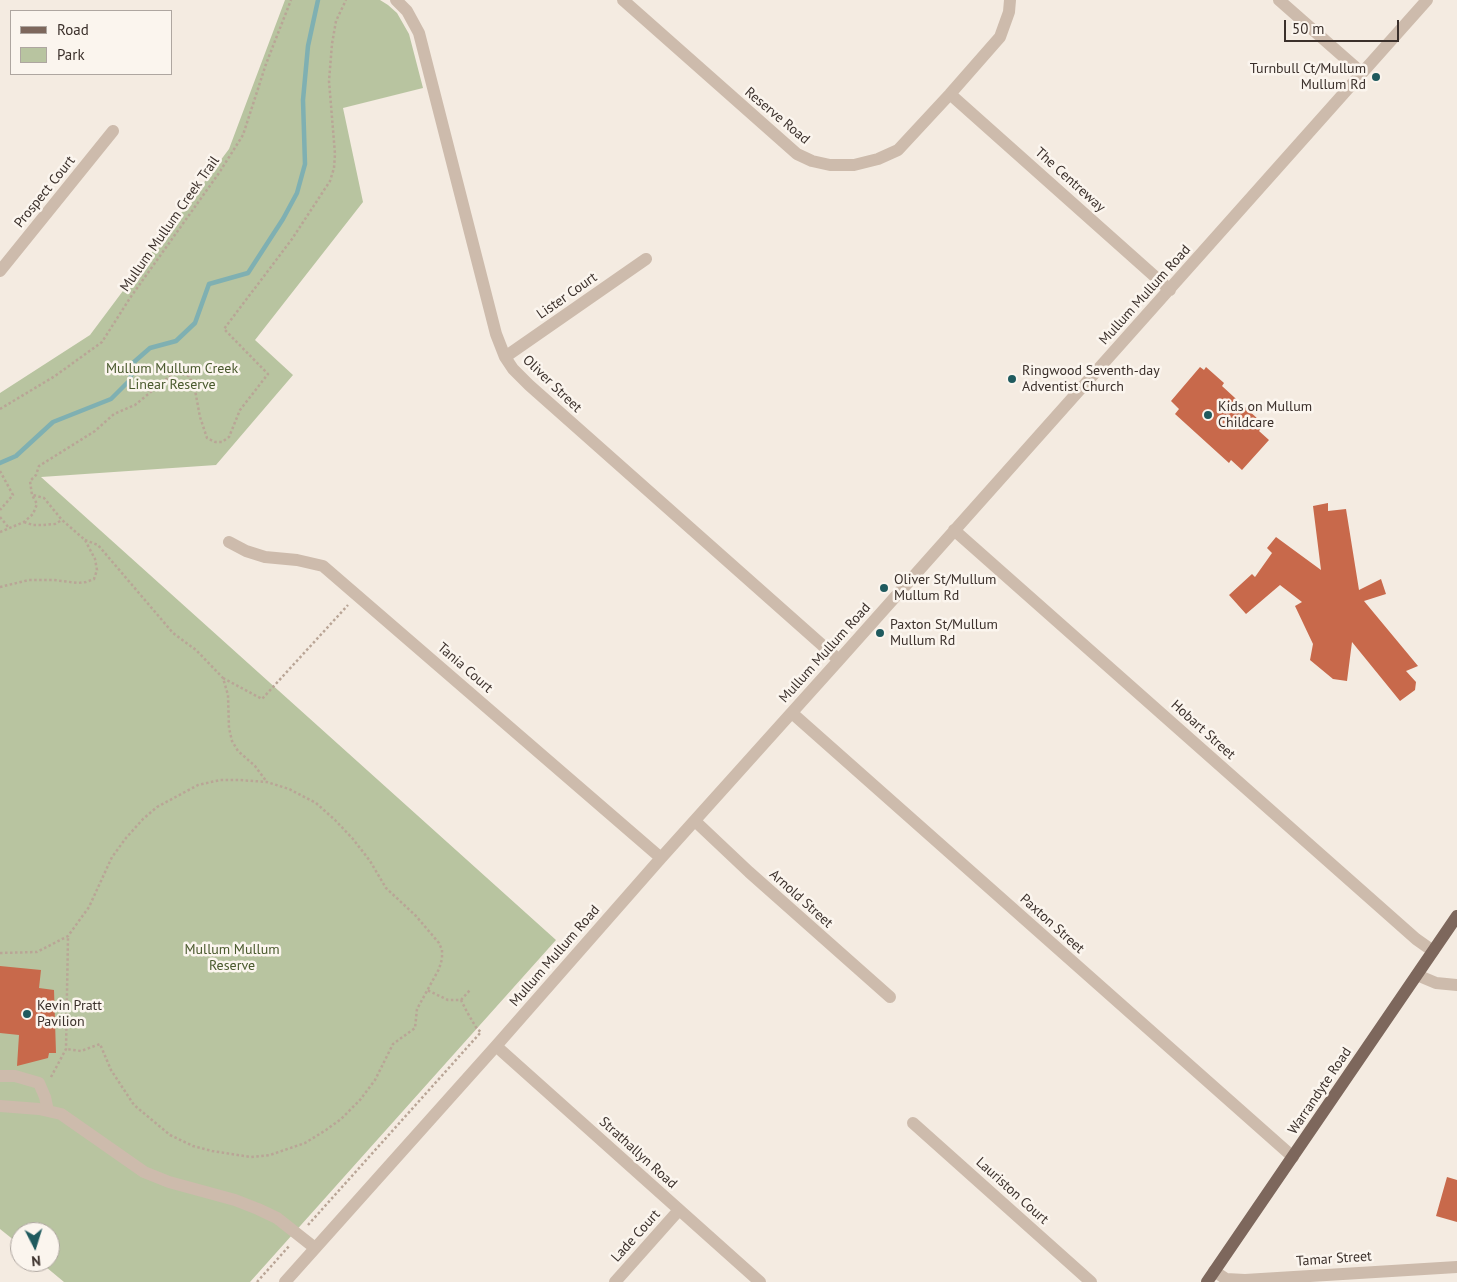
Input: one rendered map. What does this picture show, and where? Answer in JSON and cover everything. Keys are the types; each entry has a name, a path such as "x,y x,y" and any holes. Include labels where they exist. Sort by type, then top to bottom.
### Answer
{"main road":[{"name":"Warrandyte Road","path":"1211,1277 1457,916"}],"street":[{"name":"Oliver Street","path":"396,0 407,11 419,33 496,334 504,357 529,385 839,660"},
{"name":"Reserve Road","path":"623,0 797,154 812,161 830,165 854,165 878,159 898,150 1000,37 1009,12 1010,0"},
{"path":"1279,0 1362,73"},
{"name":"Mullum Mullum Road","path":"285,1282 1427,0"},
{"name":"The Centreway","path":"950,94 1170,290"},
{"name":"Prospect Court","path":"0,272 113,131"},
{"name":"Lister Court","path":"504,357 646,259"},
{"name":"Hobart Street","path":"954,530 1433,951"},
{"name":"Tania Court","path":"229,542 246,551 265,557 297,560 323,566 661,858"},
{"name":"Paxton Street","path":"792,714 1293,1157"},
{"name":"Arnold Street","path":"695,821 749,872 890,997"},
{"path":"1417,975 1436,983 1457,985"},
{"name":"Strathallyn Road","path":"496,1046 760,1282"},
{"path":"0,1076 15,1076 39,1083 48,1111"},
{"path":"0,1106 61,1114 144,1172 169,1182 235,1200 258,1209 277,1218 315,1248"},
{"name":"Lauriston Court","path":"913,1123 1091,1282"},
{"name":"Lade Court","path":"615,1282 679,1210"},
{"name":"Tamar Street","path":"1211,1277 1245,1280 1457,1266"}],"path":[{"name":"Mullum Mullum Creek Trail","path":"0,408 55,376 102,342 130,298 243,136 266,64 291,0"},
{"path":"0,532 24,522 32,514 37,504 32,495 30,481 40,466 95,431 114,414 135,405 175,372 189,376 195,390 200,417 208,438 215,442 222,442 228,437 240,410 268,374 224,329 292,239 330,181 334,168 335,154 329,81 336,21 346,0"},
{"path":"0,472 13,496 0,510"},
{"path":"32,495 44,498 62,520 85,540 98,546 174,633 196,650 223,678 262,698 357,595"},
{"path":"0,517 9,528"},
{"path":"24,522 33,525 43,525 55,524 62,520"},
{"path":"0,586 29,580 54,580 78,583 94,579 97,570 96,559 85,540"},
{"path":"223,678 228,695 229,728 232,741 238,751 255,766 268,782"},
{"path":"0,953 37,952 68,936 89,908 112,857 143,819 157,807 198,785 220,780 268,782 304,796 316,803 335,820 362,850 386,888 416,916 440,944 442,959 439,969 417,1009 415,1028 393,1044 375,1080 341,1119 305,1143 270,1155 251,1157 212,1151 192,1146 170,1135 134,1104 112,1070 100,1044 81,1051 66,1050"},
{"path":"42,1091 66,1050 68,936"},
{"path":"427,990 448,1000 461,1000 470,990"},
{"path":"257,1282 481,1032 477,1029 461,1000"}],"green space":[{"name":"Mullum Mullum Reserve","path":"285,0 380,0 397,13 409,34 423,88 343,108 363,202 255,340 293,375 216,465 41,477 556,940 250,1282 64,1282 52,1272 60,1272 60,1222 10,1222 10,1237 0,1229 0,393 90,335 229,149"}],"building":[{"path":"1200,367 1204,370 1206,367 1224,383 1222,386 1259,420 1257,423 1262,427 1259,431 1269,440 1242,470 1231,460 1229,463 1175,414 1179,409 1171,401"},
{"path":"1328,503 1328,511 1346,509 1359,590 1381,579 1386,594 1364,601 1418,666 1406,671 1416,682 1415,690 1400,701 1352,642 1347,681 1333,679 1310,660 1313,644 1295,606 1302,602 1280,585 1246,614 1229,595 1252,574 1255,577 1272,553 1267,548 1276,537 1321,570 1313,506"},
{"name":"Kevin Pratt Pavilion","path":"0,966 41,970 39,988 54,990 56,1053 49,1053 48,1058 17,1066 19,1035 0,1033"},
{"path":"1447,1177 1457,1180 1457,1222 1436,1216"}],"waterway":[{"path":"0,463 16,456 53,422 111,399 130,380 134,362 150,348 176,341 195,323 209,284 248,273 283,219 297,193 305,164 303,100 308,46 318,0"}],"place":[{"name":"Turnbull Ct/Mullum Mullum Rd","path":"1376,77"},
{"name":"Ringwood Seventh-day Adventist Church","path":"1012,379"},
{"name":"Kids on Mullum Childcare","path":"1208,415"},
{"name":"Oliver St/Mullum Mullum Rd","path":"884,588"},
{"name":"Paxton St/Mullum Mullum Rd","path":"880,633"},
{"name":"Kevin Pratt Pavilion","path":"27,1014"}],"park label":[{"name":"Mullum Mullum Creek Linear Reserve","path":"172,378"}]}
